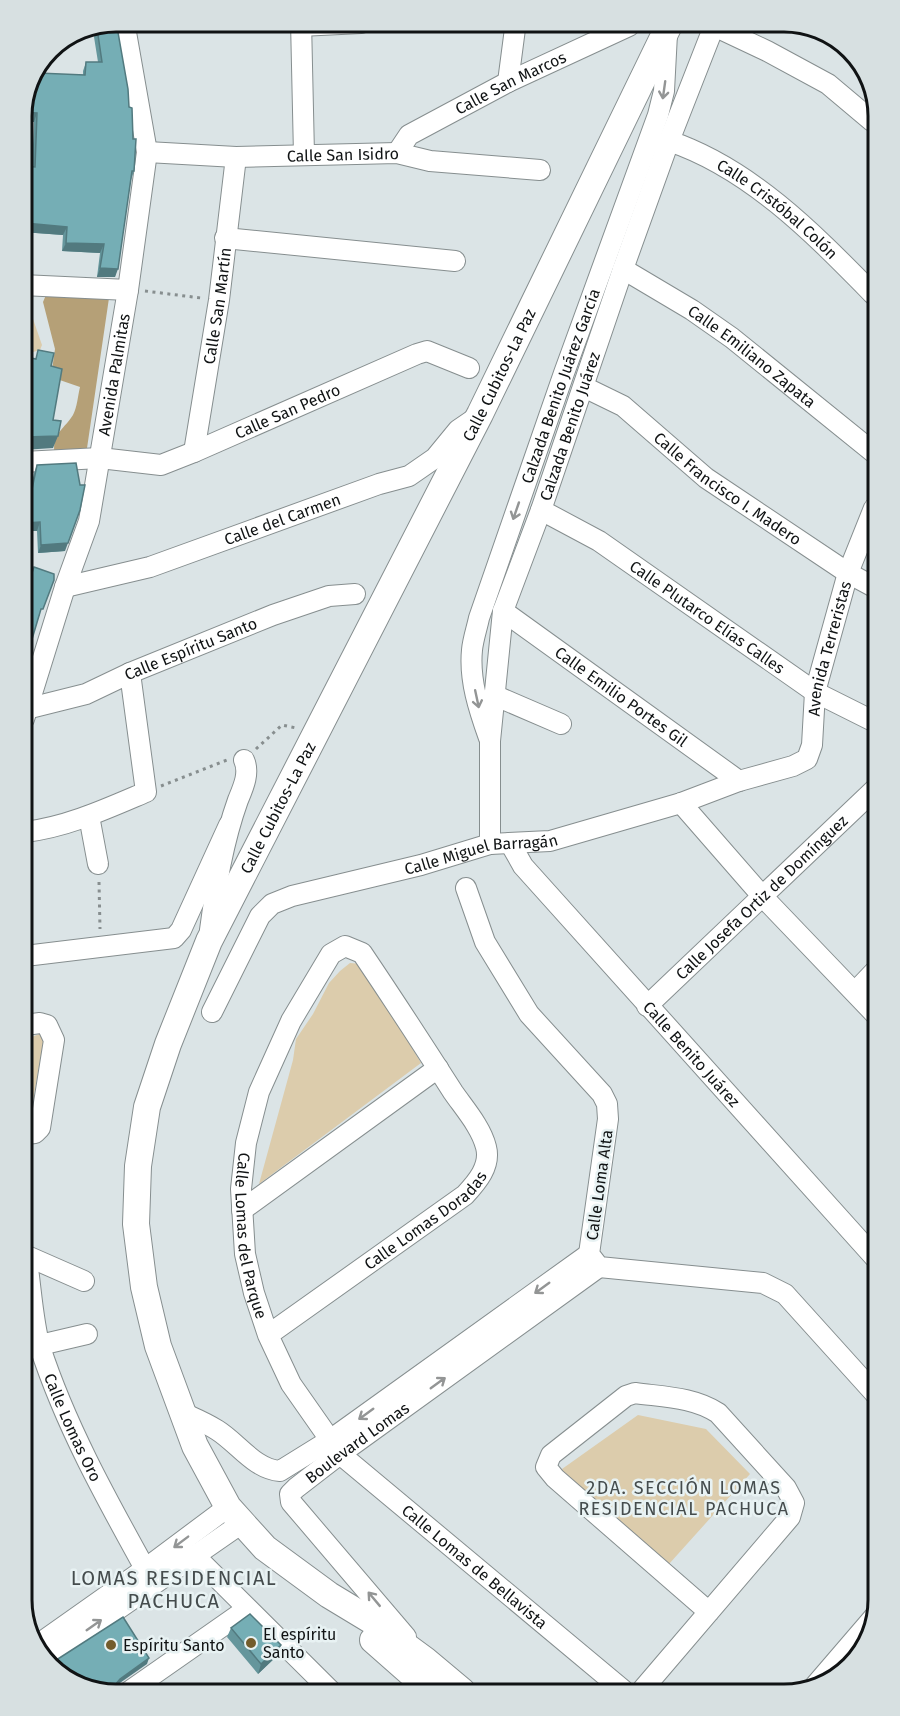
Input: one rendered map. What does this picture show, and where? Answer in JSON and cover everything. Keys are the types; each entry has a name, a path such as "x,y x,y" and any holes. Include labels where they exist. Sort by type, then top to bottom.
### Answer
{"main road":[{"name":"Calle Cubitos-La Paz","path":"454,1684 372,1621 329,1595 265,1548 235,1515 195,1446 158,1346 144,1287 136,1224 138,1166 147,1107 168,1044 209,941 480,414 666,32"},
{"name":"Calle Cubitos-La Paz","path":"329,1595 362,1631 423,1684"}],"street":[{"name":"Avenida Palmitas","path":"32,692 65,587 89,521 128,290 147,152 126,32"},
{"path":"301,32 304,155"},
{"path":"508,82 515,32"},
{"name":"Calle San Marcos","path":"397,153 409,135 508,82 616,32"},
{"name":"Calzada Benito Juárez García","path":"490,741 479,711 472,677 472,651 479,618 564,373 658,115 664,91 669,32"},
{"name":"Calzada Benito Juárez","path":"490,844 490,741 503,612 542,510 623,269 669,141 712,32"},
{"path":"730,32 828,84 868,118"},
{"name":"Calle Cristóbal Colón","path":"669,141 697,150 736,173 773,201 833,253 868,289"},
{"name":"Calle San Isidro","path":"147,152 237,157 397,153 430,161 540,170"},
{"name":"Calle San Martín","path":"194,452 219,300 237,157"},
{"path":"225,238 455,261"},
{"name":"Calle Emiliano Zapata","path":"623,269 693,310 732,338 868,448"},
{"path":"32,285 128,290"},
{"name":"Calle San Pedro","path":"32,462 100,458 161,465 417,354 427,351 469,368"},
{"name":"Calle Francisco I. Madero","path":"584,387 623,406 706,478 848,573 868,584"},
{"name":"Calle del Carmen","path":"65,587 150,567 379,484 409,476 435,458 458,430 480,414"},
{"name":"Calle Plutarco Elías Calles","path":"542,510 599,541 815,692 868,718"},
{"name":"Avenida Terreristas","path":"807,759 812,745 815,692 848,573 868,523"},
{"name":"Calle Espíritu Santo","path":"32,712 86,694 130,673 273,615 329,596 355,594"},
{"name":"Calle Emilio Portes Gil","path":"503,612 739,781"},
{"path":"32,831 88,816 146,792 130,673"},
{"path":"496,696 561,724"},
{"name":"Calle Miguel Barragán","path":"212,1012 260,916 272,903 421,865 490,844 550,841 681,803 739,781 793,766 807,759"},
{"path":"32,955 174,938 181,930 229,825 245,781 247,766 244,760"},
{"name":"Calle Josefa Ortiz de Domínguez","path":"648,1006 868,796"},
{"path":"681,803 763,897 868,1006"},
{"path":"88,816 98,864"},
{"path":"209,941 216,882 229,825"},
{"name":"Calle Benito Juárez","path":"510,843 523,866 868,1250"},
{"name":"Calle Loma Alta","path":"466,888 484,942 529,1014 602,1094 607,1104 608,1119 594,1260"},
{"name":"Calle Lomas del Parque","path":"335,1447 291,1384 268,1335 254,1293 245,1254 241,1189 246,1143 259,1092 291,1021 331,954 345,946 362,953 438,1068"},
{"path":"855,992 868,978"},
{"path":"32,1024 47,1025 54,1040 40,1128 32,1133"},
{"path":"242,1210 438,1068"},
{"name":"Calle Lomas Doradas","path":"268,1335 465,1195 478,1182 486,1164 487,1148 480,1133 438,1068"},
{"path":"32,1258 84,1281"},
{"path":"594,1260 763,1283 785,1294 868,1386"},
{"name":"Boulevard Lomas","path":"425,1660 291,1502 290,1494 335,1447 594,1260"},
{"name":"Calle Lomas Oro","path":"32,1293 40,1345 74,1433 149,1576"},
{"path":"40,1345 87,1334"},
{"path":"647,1684 709,1612 790,1517 794,1503 786,1488 718,1413 691,1400 635,1393 626,1396 551,1455 546,1467 555,1478 709,1612"},
{"name":"Boulevard Lomas","path":"183,1413 218,1430 261,1466 271,1470 280,1471 335,1447"},
{"name":"Calle Lomas de Bellavista","path":"335,1447 616,1684"},
{"path":"43,1643 149,1576 235,1515"},
{"path":"51,1655 149,1576 194,1555 235,1515"},
{"path":"194,1555 324,1684"},
{"path":"139,1684 247,1610"},
{"path":"826,1673 863,1629"}],"path":[{"path":"128,290 219,300"},
{"path":"146,792 235,756 244,760 282,725"},
{"path":"98,864 101,946"}],"shaded area":[{"path":"46,295 109,298 86,455 55,457 56,438 74,412 80,387 51,377 55,349 43,302"},
{"path":"32,320 42,345 40,350 33,352 32,352"},
{"path":"350,963 362,964 421,1063 259,1184 293,1060 296,1039 313,1014 329,983"},
{"path":"45,1032 32,1106 32,1037"},
{"path":"638,1415 706,1429 750,1474 669,1564 564,1476 562,1469"}],"building":[{"path":"118,32 129,107 132,108 133,139 136,139 134,171 132,171 118,269 100,268 104,244 66,243 67,227 32,224 32,167 35,167 37,113 32,113 32,110 34,94 40,78 43,73 85,75 86,62 102,62 98,34"},
{"path":"38,350 54,353 51,366 62,369 53,420 61,421 58,436 32,437 32,358 36,359"},
{"path":"76,463 80,485 85,485 80,510 68,543 41,545 40,522 32,523 32,489 37,465"},
{"path":"34,567 54,574 54,580 43,609 41,609 32,639 32,573"},
{"path":"250,1614 281,1645 261,1664 231,1628"},
{"name":"Espíritu Santo","path":"123,1617 149,1658 116,1684 99,1683 83,1678 56,1660"}],"place":[{"name":"El espíritu Santo","path":"251,1643"},
{"name":"Espíritu Santo","path":"111,1645"}],"district":[{"name":"2DA. SECCIÓN LOMAS RESIDENCIAL PACHUCA","path":"684,1498"},
{"name":"LOMAS RESIDENCIAL PACHUCA","path":"174,1590"}]}
